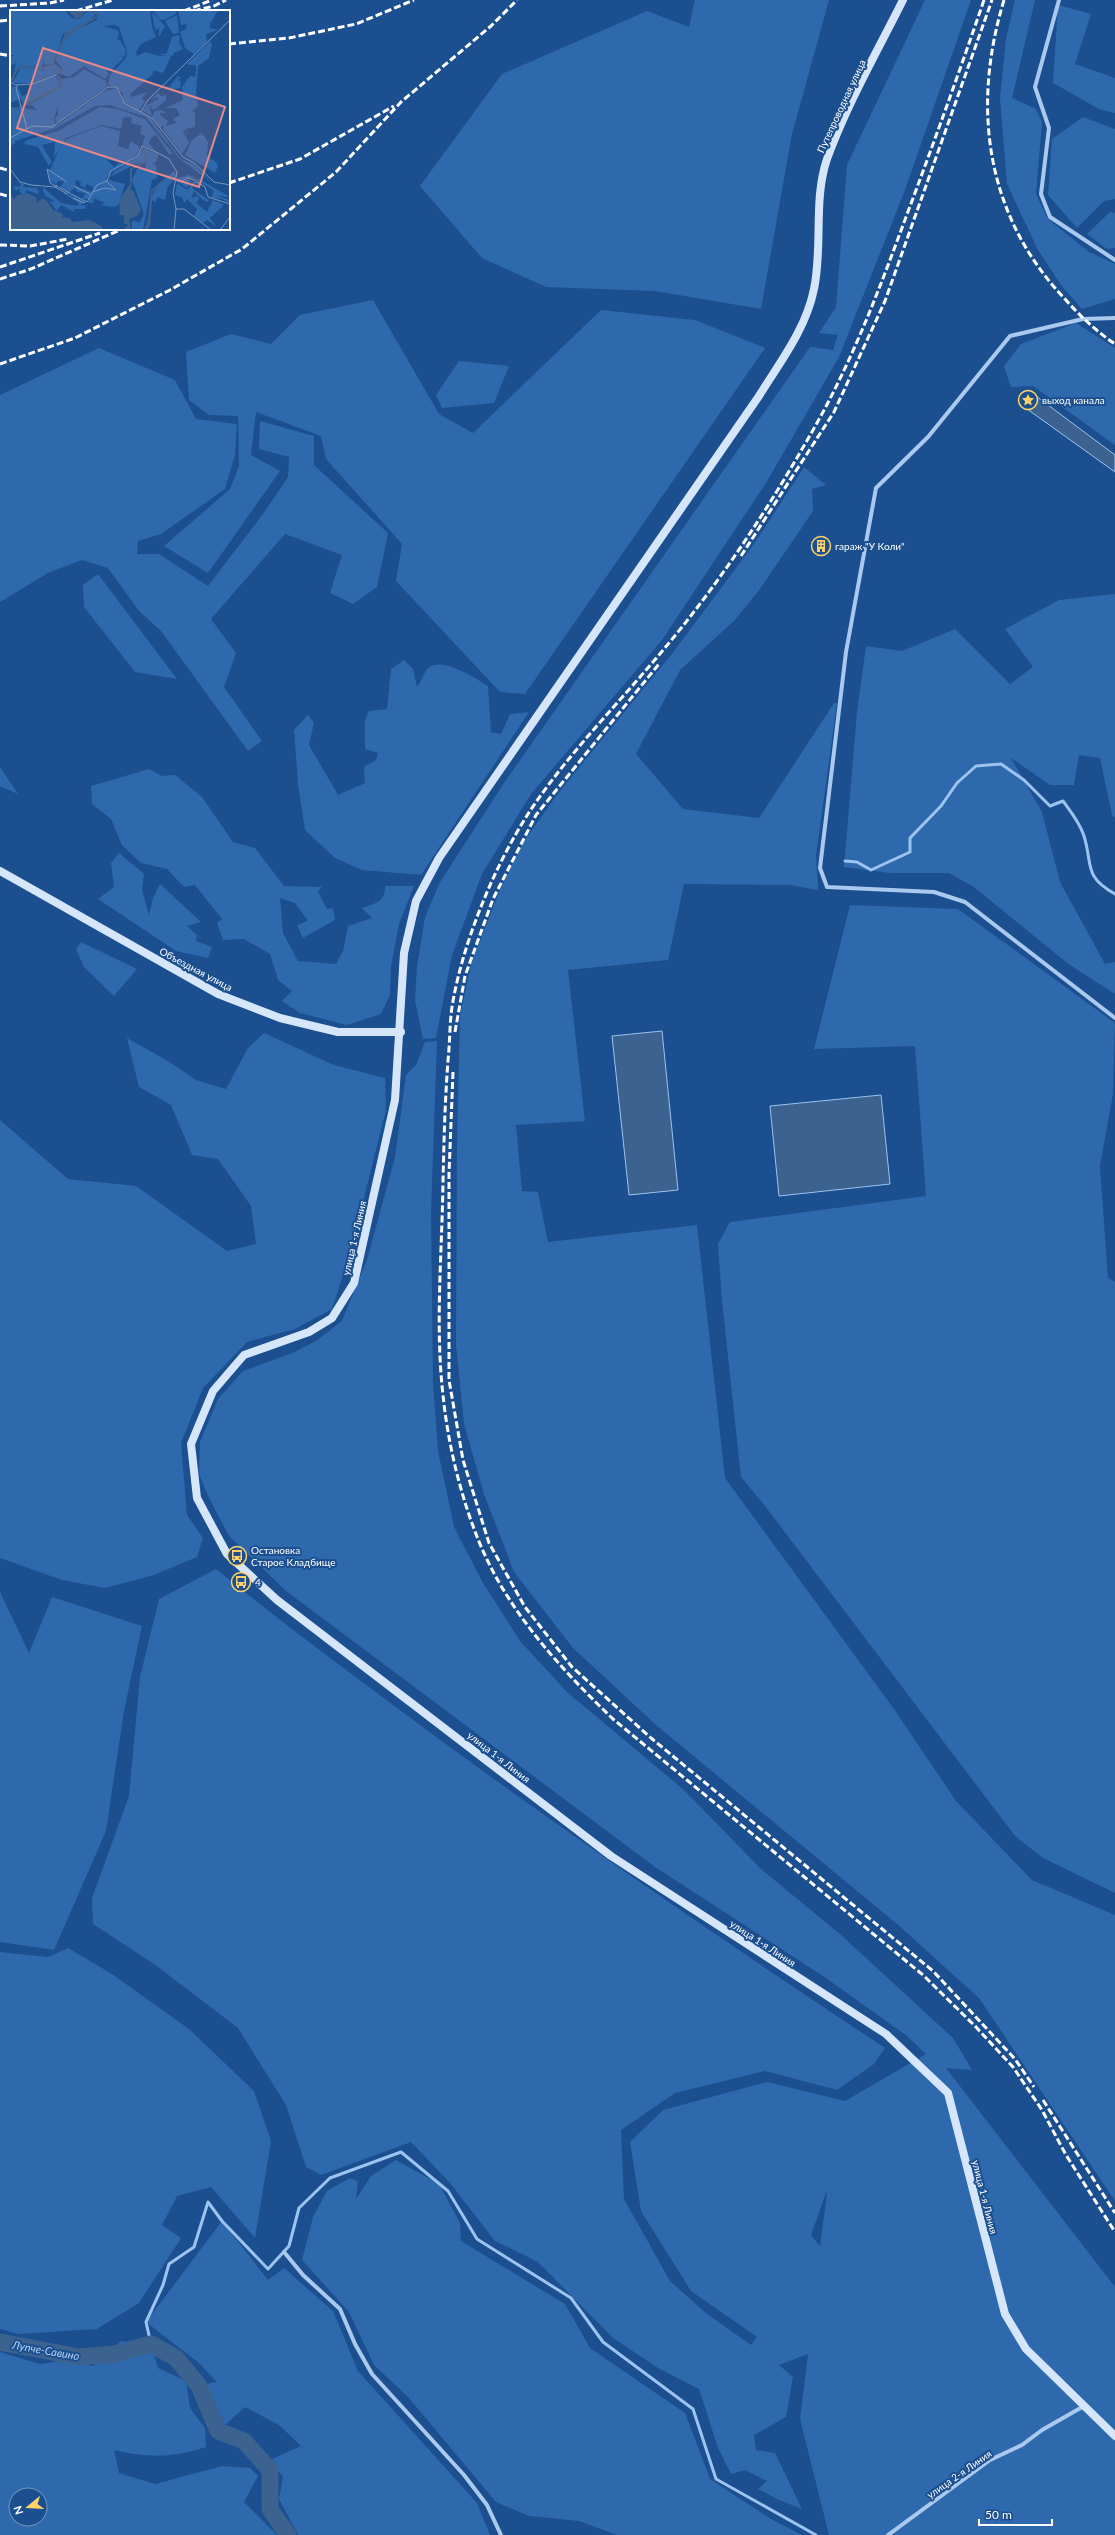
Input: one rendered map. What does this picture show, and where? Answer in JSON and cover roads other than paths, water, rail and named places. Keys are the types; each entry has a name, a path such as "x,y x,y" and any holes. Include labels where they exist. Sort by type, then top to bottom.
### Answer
{"street":[{"name":"Путепроводная улица","path":"401,1032 404,953 416,901 439,858 754,402 802,328 814,289 820,200 827,160 859,88 903,0"},
{"path":"1059,0 1035,87 1049,128 1041,194 1050,217 1115,260"},
{"path":"1115,318 1084,319 1010,336 928,437 876,488 846,652 820,868 827,887 934,892 965,902 1115,1018"},
{"name":"Объездная улица","path":"0,871 218,994 280,1018 338,1032 401,1032"},
{"name":"улица 1-я Линия","path":"401,1032 395,1100 354,1283 332,1318 309,1332 244,1355 213,1391 191,1444 196,1498 227,1554 277,1600 610,1856 886,2034 948,2093 1004,2314 1026,2349 1115,2436"},
{"path":"284,2252 303,2275 340,2309 355,2344 372,2374 464,2475 487,2505 501,2535"},
{"name":"улица 2-я Линия","path":"888,2535 990,2460 1022,2445 1042,2430 1084,2406"}],"waterway":[{"path":"845,861 857,862 871,870 910,852 910,838 941,806 957,783 976,766 1001,764 1024,780 1050,806 1063,801 1082,831 1087,846 1091,869 1094,875 1105,888 1115,894"},
{"path":"151,2344 146,2322 163,2285 169,2264 194,2247 208,2202 222,2221 268,2269 289,2246 299,2208 330,2178 401,2152 448,2191 477,2239 571,2298 603,2342 693,2409 716,2479 816,2535"},
{"name":"Лупче-Савино","path":"0,2342 79,2357 115,2354 151,2344 176,2358 199,2386 218,2431 244,2441 270,2470 270,2509 288,2535"}],"railway":[{"path":"0,6 50,3 64,0"},
{"path":"79,10 113,0"},
{"path":"187,10 212,0"},
{"path":"198,10 214,6 226,0"},
{"path":"230,44 289,38 356,24 414,0"},
{"path":"0,364 75,338 170,290 242,249 336,172 401,102 491,26 517,0"},
{"path":"984,0 885,274 838,384 824,411 761,517 726,569 689,619 560,770 528,814 503,857 482,904 458,978 451,1019 445,1116 439,1343 445,1414 461,1490 480,1544 492,1569 521,1616 555,1659 613,1719 923,1975 975,2026 1013,2067 1042,2110 1066,2155 1115,2232"},
{"path":"741,556 834,412 885,301 992,0"},
{"path":"1004,0 994,40 988,81 988,120 992,159 1002,196 1018,232 1038,267 1076,311 1095,329 1115,344"},
{"path":"0,21 10,20"},
{"path":"0,54 10,56"},
{"path":"230,183 300,159 394,106"},
{"path":"0,168 10,171"},
{"path":"0,194 10,197"},
{"path":"0,279 31,269 120,230"},
{"path":"0,267 100,233"},
{"path":"0,245 30,246 68,239"},
{"path":"455,1032 465,976 493,899 536,815 659,664"},
{"path":"453,1072 449,1174 449,1380 463,1460 489,1543 525,1607 572,1667 651,1738 933,1971 1015,2059 1034,2087"},
{"path":"1043,2100 1115,2213"}],"place":[{"name":"выход канала","path":"1028,400"},
{"name":"гараж \"У Коли\"","path":"821,546"},
{"name":"Остановка Старое Кладбище","path":"237,1556"},
{"name":"4","path":"241,1582"}]}
